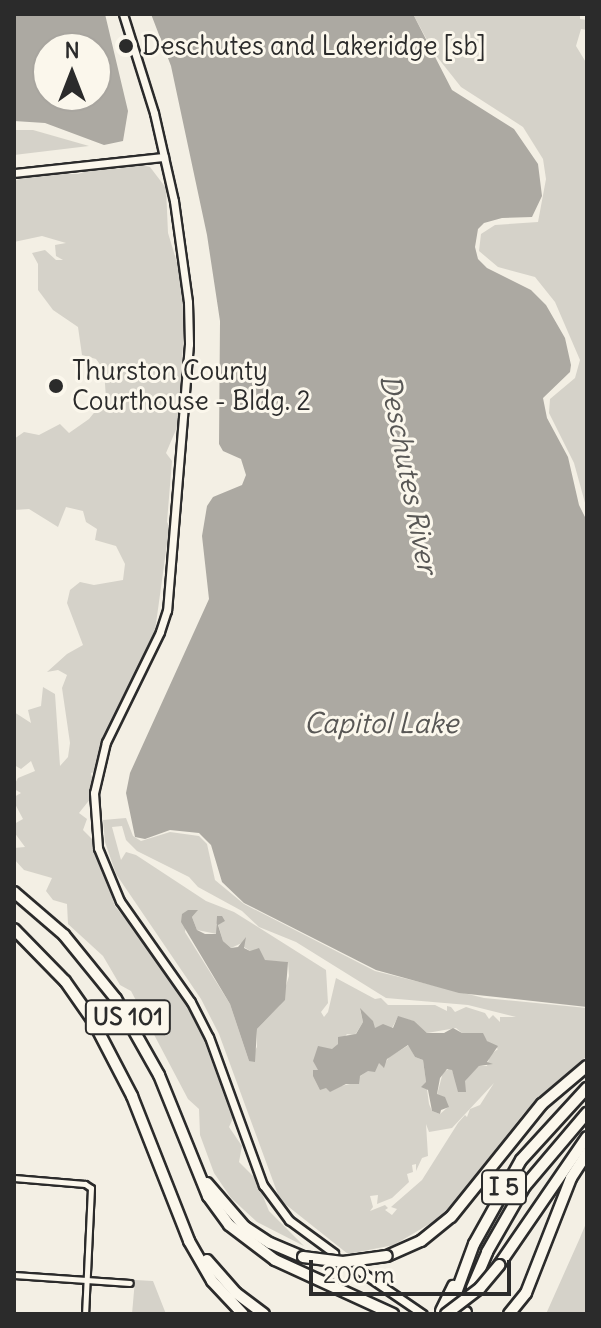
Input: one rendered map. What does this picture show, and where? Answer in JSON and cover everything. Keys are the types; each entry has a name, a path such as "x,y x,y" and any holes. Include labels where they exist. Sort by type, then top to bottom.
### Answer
{"highway":[{"name":"US 101","path":"14,892 64,935 116,999 150,1056 199,1172"},
{"name":"US 101","path":"14,929 65,981 93,1021 121,1072 167,1180"},
{"path":"199,1172 224,1206 245,1227 270,1243 303,1257 343,1262 387,1256 421,1241 451,1217 542,1104 587,1066"},
{"name":"I 5","path":"446,1310 469,1256 521,1160 587,1088"},
{"name":"I 5","path":"472,1288 492,1242 525,1186 587,1113"},
{"path":"446,1310 480,1288 499,1265 587,1137"},
{"path":"509,1314 526,1293 571,1178 587,1153"},
{"path":"199,1172 213,1204 247,1242 292,1268 393,1314"},
{"path":"167,1180 180,1220 200,1262 243,1314"},
{"path":"167,1180 199,1248 214,1271 264,1314"}],"street":[{"path":"123,14 143,73 164,157 183,262 189,344 167,610 160,632 106,742 94,793 98,848 120,901 191,1002 209,1037 263,1185 289,1220 334,1253"},
{"path":"14,173 164,157"},
{"path":"14,1178 85,1184 92,1192 85,1314"},
{"path":"354,1267 423,1314"},
{"path":"14,1275 130,1283"}],"shaded area":[{"path":"413,14 580,14 580,19 587,20 587,30 581,29 576,46 587,64 587,510 574,463 549,413 550,399 575,378 580,360 555,302 535,277 498,267 479,251 481,234 495,225 538,222 546,179 543,159 523,127 461,87 434,53"},
{"path":"14,130 33,130 89,146 14,155"},
{"path":"139,164 150,167 166,188 168,233 179,269 185,313 178,425 166,453 172,461 167,522 174,535 167,544 154,638 110,724 102,748 101,770 91,773 95,793 79,813 87,819 83,830 92,839 115,906 169,975 194,1014 228,1104 235,1114 229,1127 242,1146 239,1162 256,1179 269,1211 304,1246 257,1222 231,1198 214,1173 200,1135 199,1109 188,1099 131,991 120,985 103,956 68,924 67,904 53,900 46,891 52,878 24,870 14,859 14,848 25,847 14,832 14,824 23,819 14,802 14,797 21,793 14,789 14,785 18,778 35,771 31,761 21,769 14,765 14,712 31,723 28,710 41,706 43,687 55,694 60,766 68,757 70,743 62,688 67,675 58,670 47,672 67,654 83,645 67,603 70,590 80,582 94,585 123,580 125,564 116,546 95,540 97,529 86,522 83,511 66,507 58,527 29,509 14,510 14,439 24,432 39,435 60,424 69,433 89,419 106,398 104,370 96,359 82,355 78,327 53,310 38,290 38,264 32,253 45,250 56,260 63,260 56,256 55,245 66,243 42,236 14,242 14,181 35,174 78,174 102,166 117,169"},
{"path":"126,818 133,836 141,841 170,832 199,836 207,844 215,880 244,904 375,971 484,998 587,1008 587,1056 524,1113 451,1207 436,1220 394,1245 348,1254 280,1200 219,1034 201,999 116,874 105,842 103,820","holes":["122,826 126,840 137,851 189,877 198,887 242,911 259,927 296,942 386,998 468,1005 516,1017 500,1017 500,1022 493,1015 489,1019 485,1013 466,1007 455,1012 447,1006 447,1011 435,1005 388,1005 381,998 375,999 336,978 324,1017 321,1012 328,1003 326,970 234,912 206,901 136,855 126,852 121,860 112,827","188,910 197,911 192,917 197,930 217,934 216,924 225,921 218,924 223,941 231,948 244,942 244,947 266,961 288,962 289,976 280,1005 257,1029 257,1047 249,1061 230,1004 185,932","360,1009 375,1029 392,1028 398,1017 413,1021 427,1033 456,1028 462,1033 476,1033 498,1049 490,1055 487,1066 479,1066 465,1080 464,1090 460,1090 451,1068 443,1072 437,1095 448,1107 440,1114 432,1111 429,1104 423,1060 415,1057 409,1045 389,1057 383,1067 379,1062 350,1084 328,1089 318,1082 318,1067 347,1034 355,1035 363,1022","494,1083 480,1105 470,1109 467,1117 465,1115 458,1123 422,1180 391,1207 397,1209 392,1215 385,1210 388,1208 385,1205 370,1211 373,1207 370,1196 378,1195 377,1204 392,1198 409,1182 407,1174 413,1172 412,1165 416,1164 416,1171 422,1158 428,1156 426,1124 429,1132 452,1128"]},
{"path":"587,1221 587,1314 546,1314 579,1240"},
{"path":"135,1280 153,1281 166,1314 132,1314"}],"water":[{"path":"14,14 105,14 109,32 32,32 32,112 112,112 112,44 128,111 123,141 104,145 45,123 14,121"},
{"name":"Capitol Lake","path":"151,14 413,14 452,90 514,129 538,164 542,196 532,217 502,218 484,223 478,229 475,247 478,259 487,268 531,290 546,305 565,338 571,365 570,372 543,398 547,418 568,457 579,505 587,521 587,1007 459,993 376,970 244,903 222,882 211,845 199,833 170,830 145,839 135,837 126,793 130,773 209,599 202,536 207,506 213,497 242,485 246,475 241,459 223,451 219,444 220,321 207,235 171,66"},
{"path":"188,910 198,910 192,917 197,930 205,934 216,934 217,916 222,916 225,921 218,925 223,941 231,948 238,947 246,937 244,948 250,951 259,948 265,960 288,962 285,1000 257,1029 255,1062 249,1061 230,1004 181,922 182,914"},
{"path":"360,1008 373,1021 375,1028 383,1024 393,1028 398,1016 414,1021 427,1033 444,1033 453,1028 462,1033 483,1033 487,1041 498,1046 487,1062 493,1064 479,1066 465,1081 466,1092 458,1092 452,1070 447,1069 440,1078 437,1094 445,1097 449,1107 441,1110 440,1114 432,1111 428,1090 421,1087 426,1082 423,1060 415,1057 408,1045 387,1059 384,1068 379,1063 375,1072 368,1071 360,1076 359,1084 346,1084 330,1092 326,1088 320,1090 313,1076 313,1070 318,1070 313,1061 318,1046 332,1049 338,1044 338,1037 356,1034 363,1022"}],"place":[{"name":"Deschutes and Lakeridge [sb]","path":"126,46"},
{"name":"Thurston County Courthouse - Bldg. 2","path":"56,386"}],"water label":[{"name":"Deschutes River","path":"409,474"}]}
